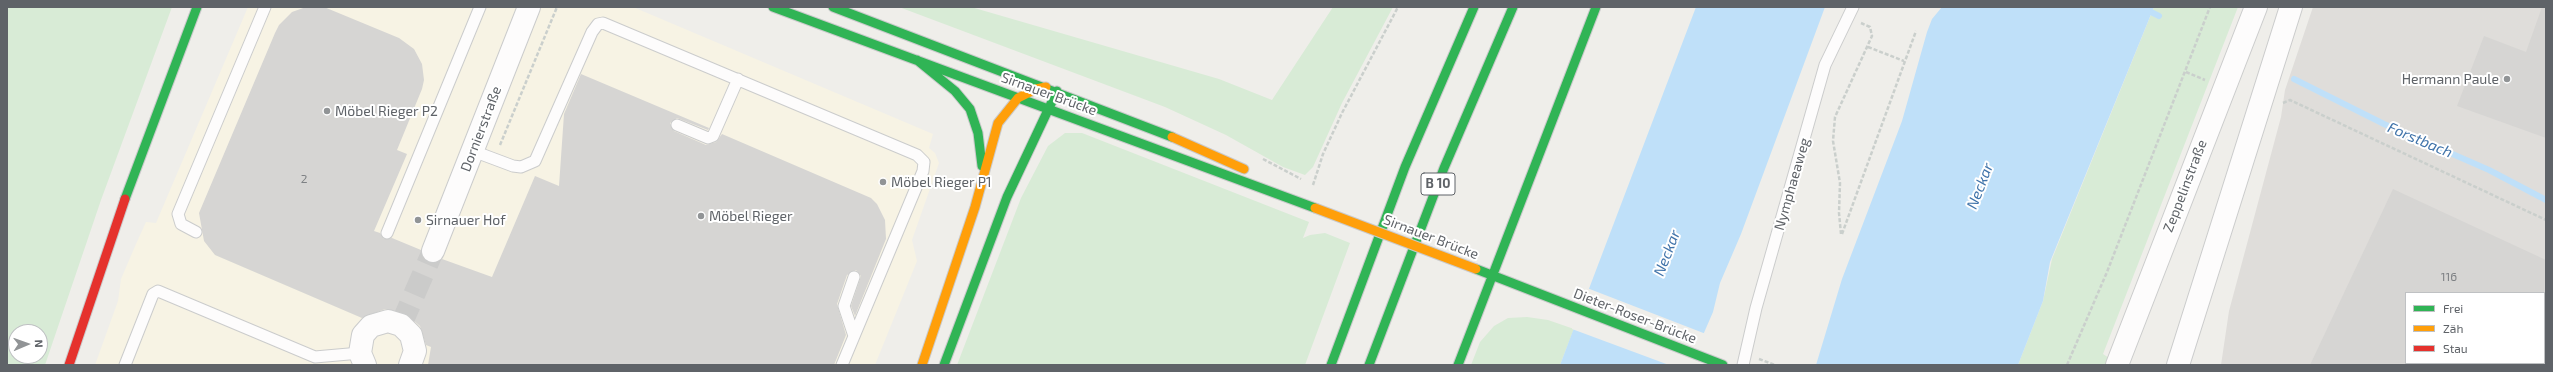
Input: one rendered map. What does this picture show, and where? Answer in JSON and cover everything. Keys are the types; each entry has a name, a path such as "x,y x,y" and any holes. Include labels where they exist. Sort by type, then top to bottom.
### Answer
{"main road":[{"path":"69,365 113,232 197,7"},
{"name":"Sirnauer Brücke","path":"773,7 1315,208 1537,293"},
{"name":"Sirnauer Brücke","path":"833,7 1057,90 1197,146 1255,174 1315,208"},
{"name":"B 10","path":"1331,365 1405,167 1474,7"},
{"name":"B 10","path":"1370,365 1391,303 1444,168 1514,7"},
{"path":"1458,365 1596,7"},
{"path":"917,60 955,91 970,109 978,132 982,177"},
{"path":"922,365 957,262 998,123 1010,106 1018,98 1036,89 1046,87"},
{"path":"944,365 1007,196 1050,109 1057,90"},
{"name":"Dieter-Roser-Brücke","path":"1537,293 1723,365"}],"street":[{"name":"Dornierstraße","path":"433,251 529,7"},
{"name":"Zeppelinstraße","path":"2117,365 2256,7"},
{"path":"2178,365 2291,7"},
{"path":"363,359 362,340 367,330 377,323 392,322 405,327 411,335 415,351 410,365"}],"lane":[{"path":"196,232 181,224 178,214 265,7"},
{"path":"387,233 480,7"},
{"name":"Nymphaeaweg","path":"1743,365 1747,354 1756,308 1826,65 1853,7"},
{"path":"473,151 521,167 534,161 592,32 598,24 603,23 738,78 921,158 924,166 910,204 842,365"},
{"path":"677,124 711,138 738,78"},
{"path":"854,277 844,306 854,336"},
{"path":"125,365 154,294 158,291 315,357 363,359"}],"path":[{"path":"495,159 557,7"},
{"path":"1313,185 1323,154 1342,113 1398,7"},
{"path":"2067,365 2107,272 2210,7"},
{"path":"1872,36 1835,117 1834,141 1840,183 1839,213 1841,234 1916,31"},
{"path":"1868,47 1904,61"},
{"path":"2262,101 2276,107 2290,100 2546,220"}],"shaded area":[{"path":"248,7 633,7 933,134 929,148 935,153 939,163 912,240 917,261 875,365 95,365 118,301 121,279 146,222 156,223"},
{"path":"2313,7 2546,7 2546,365 2221,365 2229,311 2281,117 2285,90"}],"green space":[{"path":"7,7 172,7 101,200 48,356 48,324 8,324 8,364 45,365 7,365"},
{"path":"899,7 971,7 1219,79 1272,100 1333,7 1393,7 1342,103 1313,167 1305,175 1283,167 1226,135 1165,107"},
{"path":"2154,7 2238,7 2103,354 2109,358 2106,365 2018,365 2043,301 2052,259"},
{"path":"1065,133 1082,133 1309,222 1303,238 1310,235 1325,233 1350,243 1305,365 957,365 1021,198 1048,146"},
{"path":"1527,317 1548,320 1574,329 1560,365 1471,365 1480,342 1494,326 1508,318"}],"water":[{"name":"Neckar","path":"1696,7 1825,7 1741,234 1720,283 1713,312 1690,365 1560,365"},
{"name":"Neckar","path":"1942,7 2154,7 2050,262 2043,301 2018,365 1816,365 1842,279 1902,121 1927,32 1932,19"}],"pier":[{"path":"1587,288 1706,334 1692,365 1669,365 1572,329"}],"building":[{"name":"Möbel Rieger","path":"306,7 324,7 399,38 414,49 422,64 424,80 422,89 397,150 407,154 374,231 380,233 384,239 392,238 421,250 423,258 429,263 435,263 442,259 492,277 535,176 559,186 564,114 581,74 709,128 708,130 677,118 670,123 674,131 706,145 716,142 722,134 871,198 877,204 885,220 886,239 855,316 851,306 861,276 856,270 847,275 837,304 846,335 834,365 428,365 431,347 426,345 420,326 405,313 385,309 362,318 215,255 204,241 199,213 275,33 279,25 292,12"},
{"name":"Hermann Paule","path":"2542,7 2546,7 2546,138 2457,106 2484,36 2526,52"},
{"path":"2393,189 2546,260 2546,293 2405,292 2406,365 2310,365"}],"waterway":[{"name":"Forstbach","path":"2151,12 2159,16"},
{"name":"Forstbach","path":"2294,79 2384,124 2489,170 2546,200"}],"tunnel":[{"path":"401,325 433,251"}],"traffic: fast":[{"path":"125,199 197,7"},
{"path":"773,7 1315,208"},
{"path":"833,7 1172,137"},
{"path":"1331,365 1405,167 1474,7"},
{"path":"1369,365 1444,168 1513,7"},
{"path":"1458,365 1596,7"},
{"path":"917,60 955,91 970,109 978,133 982,166"},
{"path":"944,365 1007,197 1057,91"},
{"path":"1476,269 1723,365"}],"traffic: slow":[{"path":"922,365 975,207 998,123 1018,98 1036,89 1046,87"},
{"path":"1172,137 1244,169"},
{"path":"1315,208 1476,269"}],"traffic: jam":[{"path":"69,365 125,199"}],"place":[{"name":"Hermann Paule","path":"2507,79"},
{"name":"Möbel Rieger P2","path":"327,111"},
{"name":"Möbel Rieger P1","path":"883,182"},
{"name":"Möbel Rieger","path":"701,216"},
{"name":"Sirnauer Hof","path":"418,220"}]}
